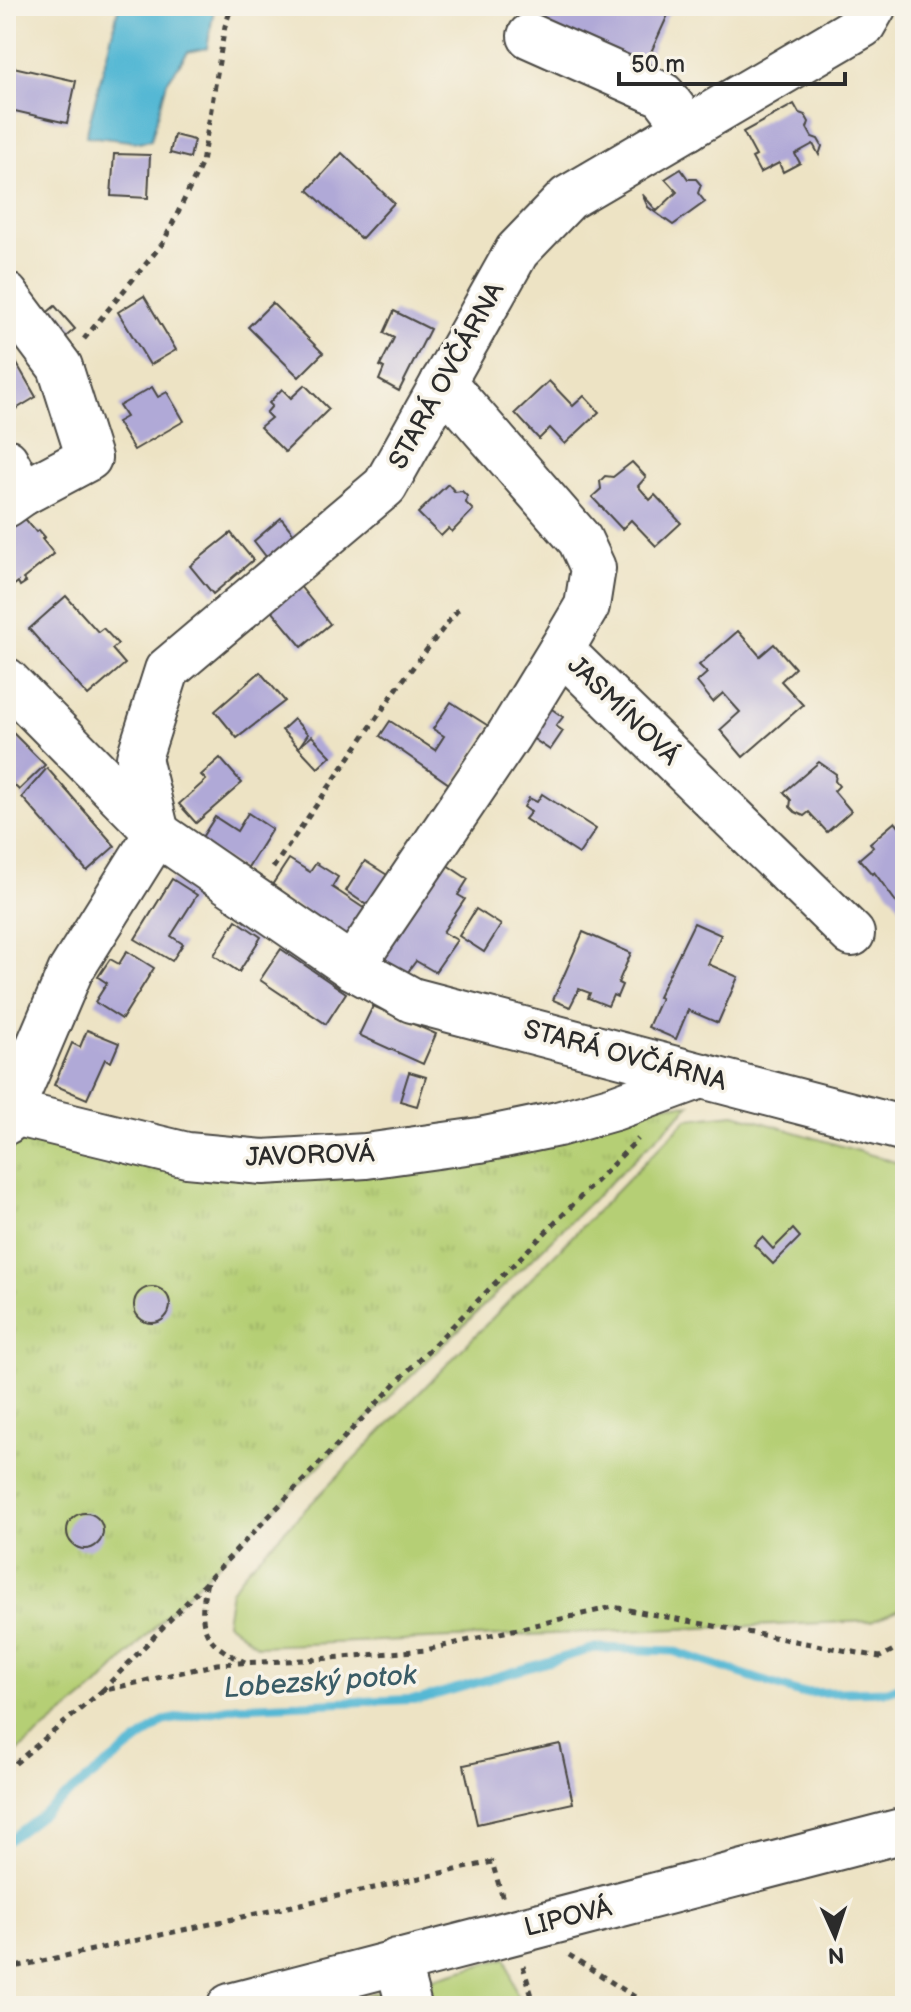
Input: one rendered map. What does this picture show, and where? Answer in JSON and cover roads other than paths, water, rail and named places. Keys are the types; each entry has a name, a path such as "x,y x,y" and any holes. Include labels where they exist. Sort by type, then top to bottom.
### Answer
{"street":[{"name":"STARÁ OVČÁRNA","path":"157,833 139,758 167,670 385,486 517,251 568,198 863,25 874,6"},
{"path":"530,36 663,95 688,128"},
{"path":"6,295 60,367 89,458 12,486"},
{"name":"JASMÍNOVÁ","path":"443,382 580,540 593,568 587,606 561,650 852,934"},
{"path":"352,967 509,735 561,650"},
{"name":"STARÁ OVČÁRNA","path":"6,680 157,833 352,967 412,1000 905,1129"},
{"path":"7,1115 70,972 157,833"},
{"name":"JAVOROVÁ","path":"7,1115 187,1155 263,1162 366,1156 480,1140 558,1124 630,1120 701,1076"},
{"name":"LIPOVÁ","path":"230,2006 295,1998 397,1961 905,1830"},
{"path":"397,1961 409,2006"}],"water":[{"path":"119,6 213,6 214,9 207,48 188,52 167,82 151,140 138,142 86,136"}],"waterway":[{"name":"Lobezský potok","path":"6,1842 164,1721 236,1707 421,1699 595,1648 673,1651 800,1693 888,1691 905,1684"}]}
